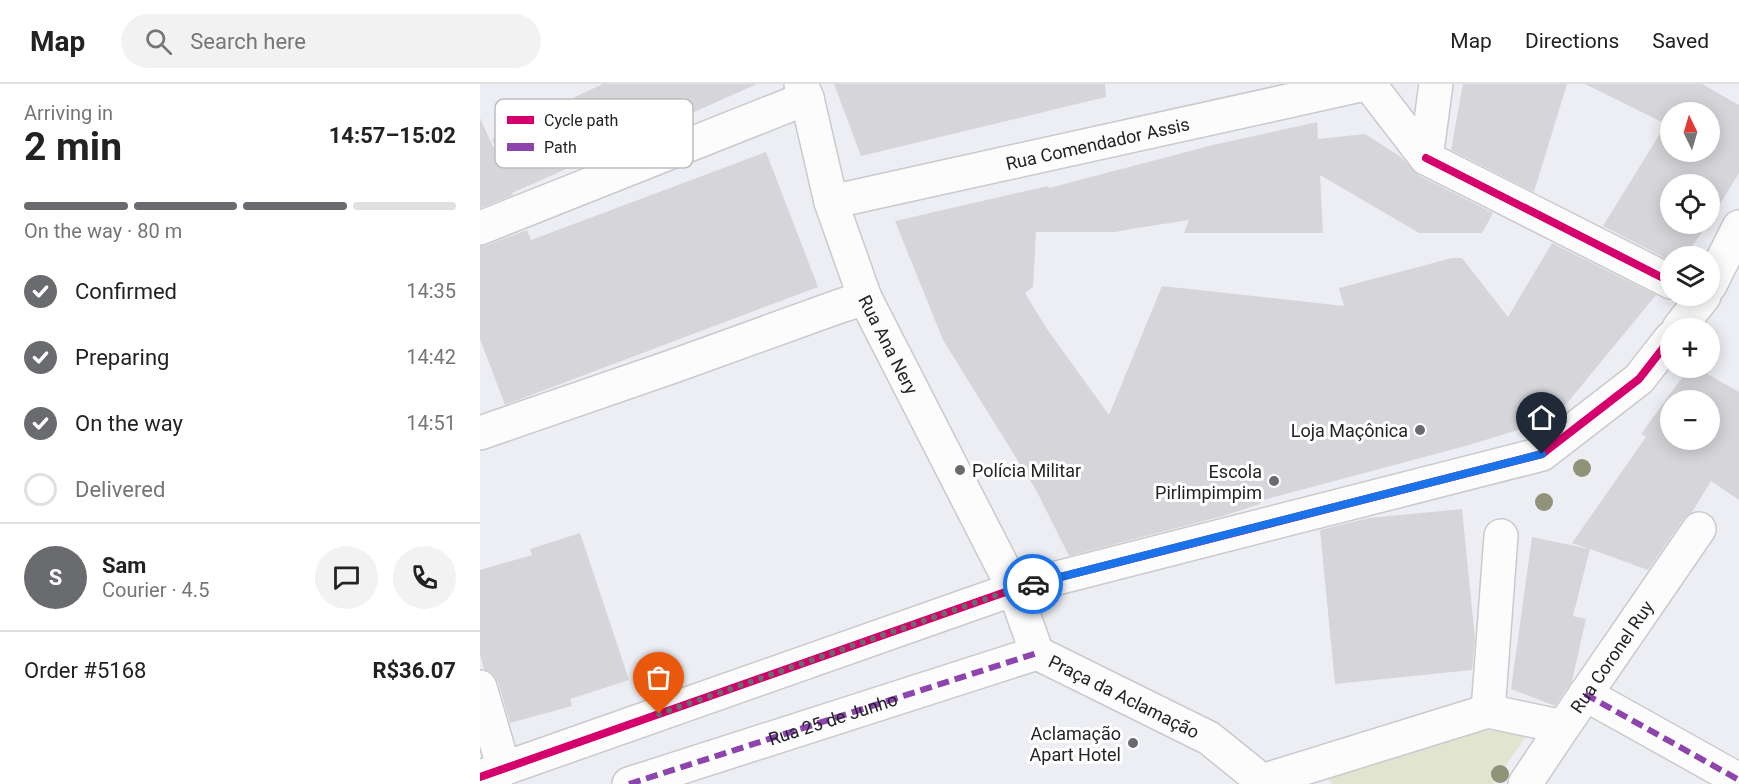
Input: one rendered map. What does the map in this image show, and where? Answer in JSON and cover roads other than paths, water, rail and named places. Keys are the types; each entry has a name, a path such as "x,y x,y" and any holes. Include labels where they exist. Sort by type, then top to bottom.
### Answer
{"street":[{"name":"Rua Comendador Assis","path":"831,202 1367,84 1426,158"},
{"path":"1436,84 1426,158 1660,276"},
{"path":"693,138 804,91"},
{"name":"Rua Ana Nery","path":"804,91 831,202 865,298 1014,589"},
{"path":"480,228 622,168"},
{"path":"1720,263 1739,227"},
{"path":"480,433 865,298"},
{"path":"480,687 491,776 1014,589 1542,454 1639,379 1660,352"},
{"name":"Rua Coronel Ruy","path":"1525,784 1699,529"},
{"path":"1488,711 1501,536"},
{"name":"Praça da Aclamação","path":"1014,589 1037,652 1209,738 1264,782"},
{"name":"Rua 25 de Junho","path":"629,784 1037,652"},
{"path":"1586,694 1739,780"},
{"path":"1264,782 1488,711 1563,727"}],"place":[{"name":"Loja Maçônica","path":"1420,430"},
{"name":"Polícia Militar","path":"960,470"},
{"name":"Escola Pirlimpimpim","path":"1274,481"},
{"name":"Aclamação Apart Hotel","path":"1133,743"}]}
